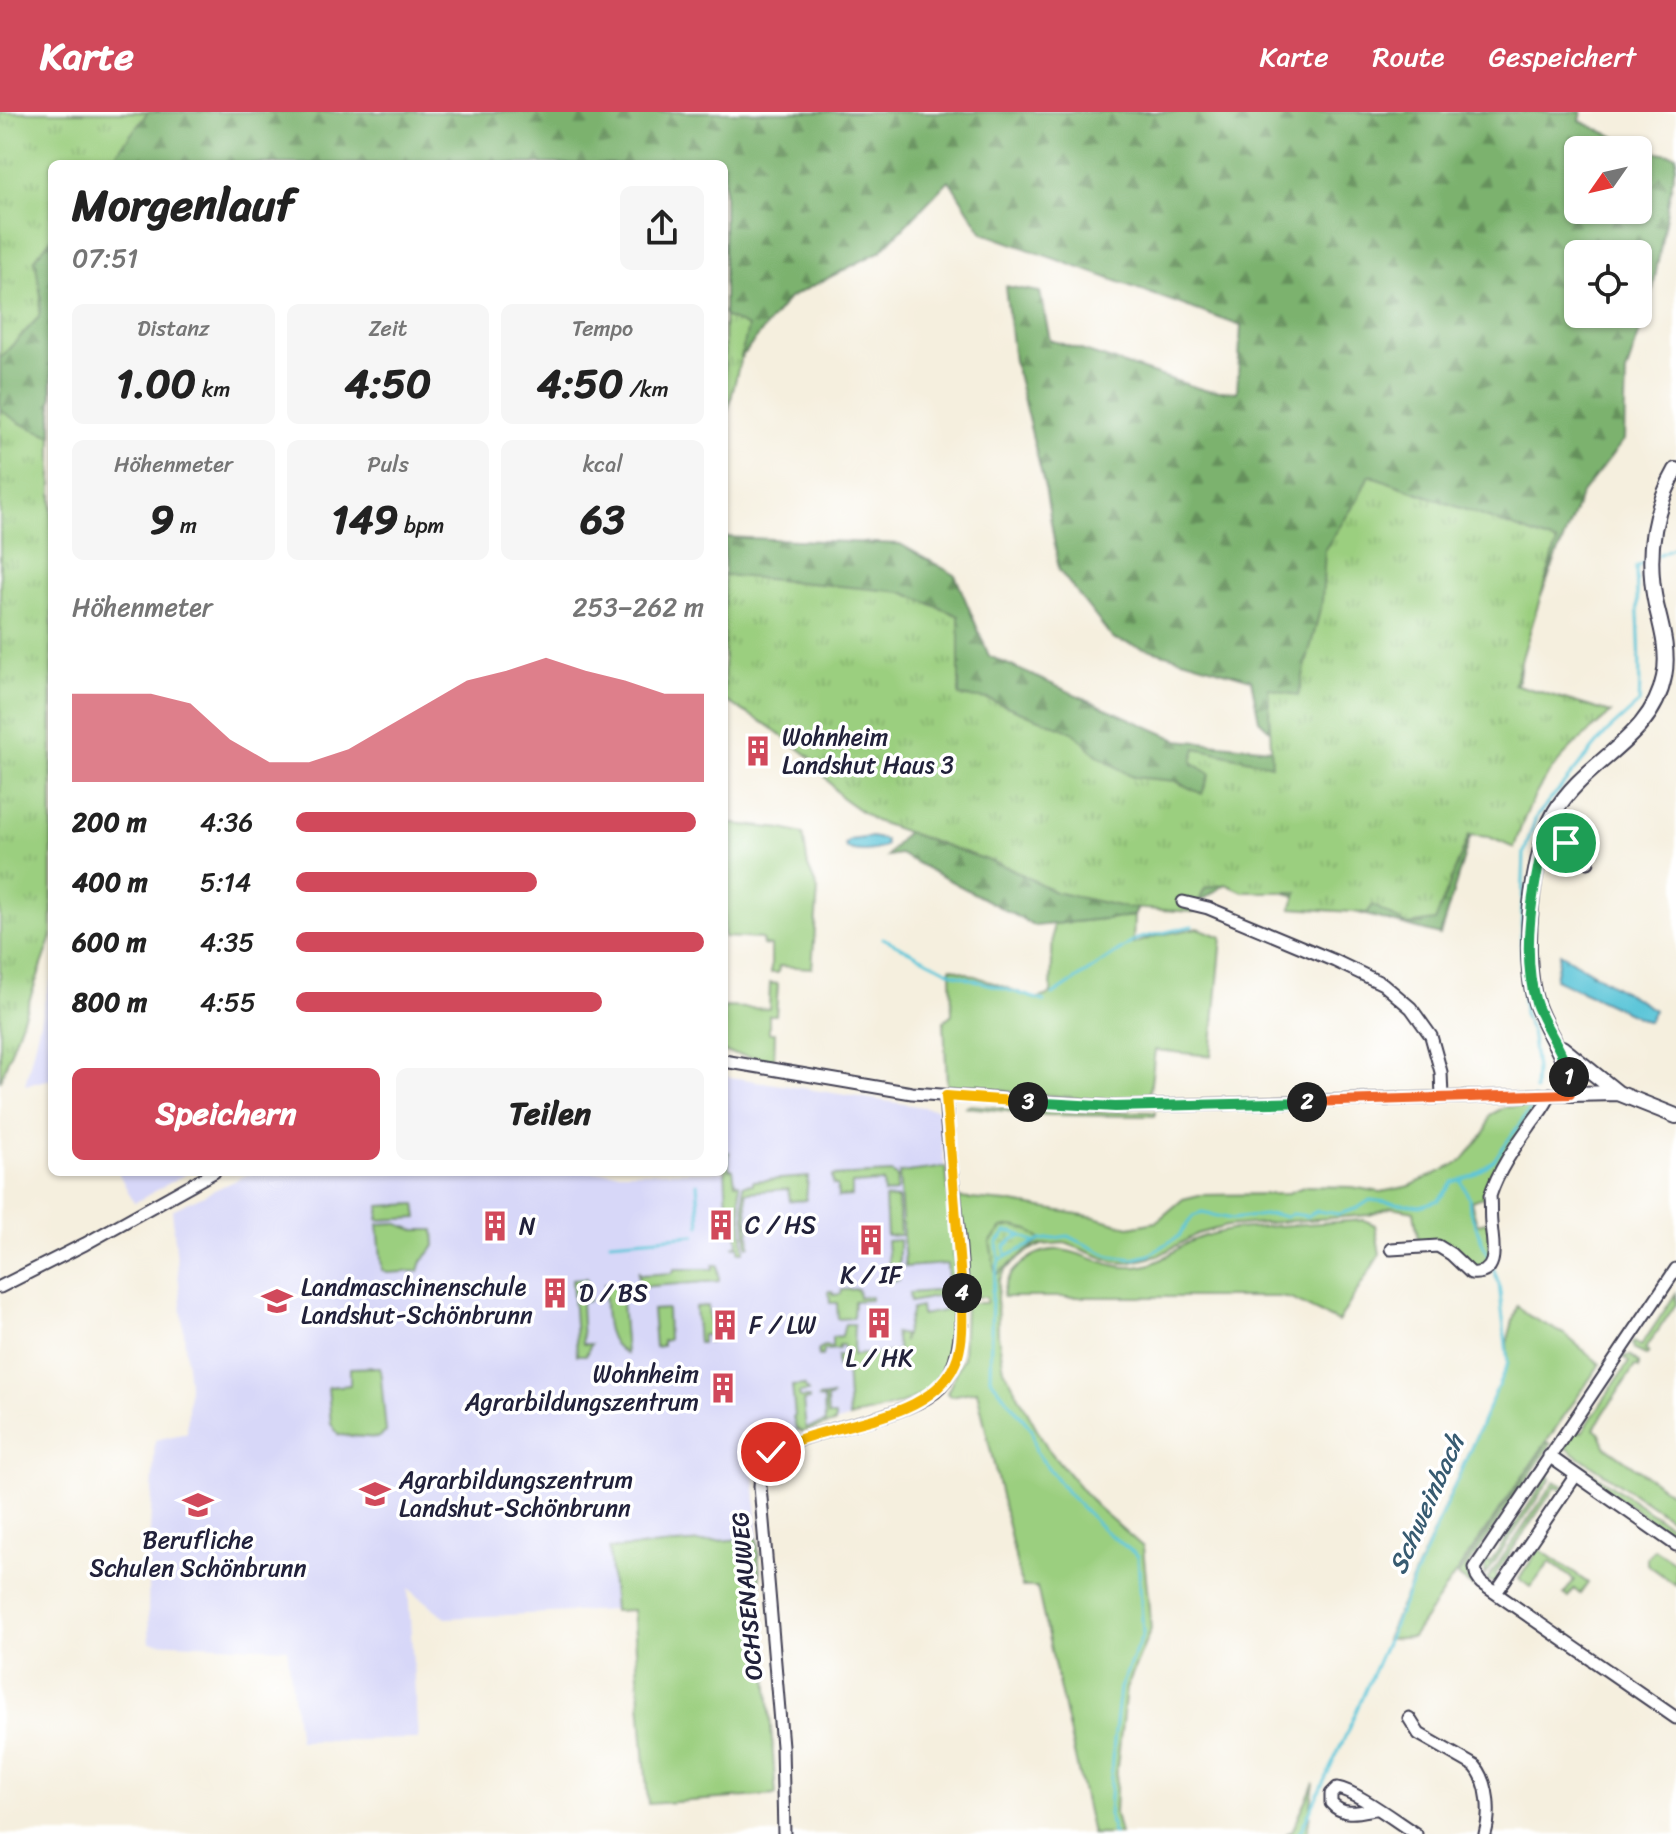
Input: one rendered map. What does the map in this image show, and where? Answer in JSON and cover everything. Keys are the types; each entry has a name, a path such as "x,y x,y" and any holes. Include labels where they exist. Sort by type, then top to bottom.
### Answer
{"main road":[{"path":"1618,1093 1570,1094 1566,1064 1537,1004 1530,957 1532,902 1546,831 1564,799 1644,723 1660,694 1666,671 1666,650 1651,576 1653,534 1663,496 1676,470"},
{"path":"1556,1042 1618,1093 1676,1116"}],"street":[{"path":"1546,831 1588,862"},
{"path":"1183,902 1208,908 1383,984 1411,1008 1431,1036 1441,1072 1442,1097"},
{"path":"728,1062 946,1096 1115,1107 1570,1094"},
{"path":"1391,1249 1438,1246 1471,1273 1484,1272 1488,1268 1494,1257 1490,1196 1519,1142 1548,1103 1545,1094"},
{"name":"OCHSENAUWEG","path":"784,1834 782,1746 761,1472 765,1459 780,1447 912,1406 936,1392 953,1369 961,1340 962,1299 946,1096"},
{"path":"0,1287 207,1176"},
{"path":"1676,1269 1475,1568 1481,1583 1676,1718"},
{"path":"1549,1456 1676,1545"},
{"path":"1496,1593 1576,1475"},
{"path":"1409,1718 1419,1734 1475,1766 1480,1772 1485,1781 1485,1834"},
{"path":"1375,1809 1416,1834"}],"shaded area":[{"path":"48,989 48,1080 25,1085"},
{"path":"728,1077 936,1109 953,1234 957,1309 909,1400 835,1423 835,1417 828,1417 827,1399 824,1399 825,1423 805,1428 764,1448 754,1473 776,1795 648,1804 633,1609 446,1618 408,1588 418,1739 299,1741 287,1648 150,1642 149,1549 155,1440 187,1433 189,1385 172,1210 244,1176 728,1176"},
{"path":"120,1176 182,1176 134,1203"}],"green space":[{"path":"0,112 1582,112 1580,121 1613,136 1564,136 1564,224 1652,224 1652,151 1676,155 1652,294 1652,240 1564,240 1564,328 1641,328 1626,373 1624,440 1582,493 1524,639 1519,677 1440,935 1233,879 1200,902 1144,895 1134,916 1035,926 900,854 887,856 918,817 728,676 728,537 900,544 955,575 989,656 1178,740 1292,751 1259,720 1251,679 1113,639 1059,570 1046,492 1014,361 1005,286 1040,292 1050,340 1204,390 1237,392 1241,326 983,233 949,180 881,251 789,298 739,360 728,394 728,160 48,160 48,642 0,623"},
{"path":"0,112 148,112 111,160 48,160 48,242 35,259 41,297 39,317 0,358"},
{"path":"728,318 748,327 728,411"},
{"path":"0,410 22,424 48,434 48,948 0,1082"},
{"path":"1369,475 1557,543 1514,684 1611,713 1576,743 1550,772 1531,804 1514,848 1489,837 1469,835 1435,921 1407,925 1373,905 1367,913 1291,908 1298,892 1243,892 1226,884 1205,888 1194,912 1128,908 1055,892 1010,868 875,821 841,797 810,757 769,726 728,702 728,575 902,592 959,616 959,696 988,699 1073,732 1096,754 1132,777 1175,781 1202,794 1210,774 1192,762 1196,748 1272,765 1268,688 1298,696 1322,602 1325,549 1358,499"},
{"path":"728,823 803,834 808,867 818,890 812,968 779,966 778,973 771,973 771,946 763,945 762,939 728,937"},
{"path":"1134,916 1133,944 1198,928 1222,937 1211,1056 1155,1050 1149,1100 1090,1099 947,1085 944,1021 952,1014 951,967 1036,999 1051,994 1053,924"},
{"path":"770,983 778,984 776,1015 769,1015 769,1033 775,1033 774,1061 728,1053 728,1007 769,1009"},
{"path":"1538,1106 1487,1196 1471,1201 1477,1224 1491,1221 1494,1257 1478,1274 1451,1254 1419,1246 1414,1211 1392,1207 1370,1215 1227,1226 1197,1234 1158,1256 1128,1263 1114,1262 1065,1243 1042,1245 1028,1251 1006,1269 999,1280 998,1335 1004,1369 1048,1449 1095,1505 1143,1547 1151,1629 1126,1689 1115,1814 1120,1834 1092,1834 1037,1587 1022,1587 977,1391 950,1396 947,1393 963,1358 965,1307 971,1303 986,1303 986,1297 968,1297 965,1294 959,1198 1007,1202 1095,1217 1129,1227 1156,1222 1183,1199 1199,1195 1285,1194 1306,1186 1352,1187 1381,1192 1410,1186 1461,1162 1486,1131 1490,1115 1505,1107"},
{"path":"964,1107 1039,1111 1155,1112 1155,1116 1048,1115"},
{"path":"729,1152 729,1169 733,1169 735,1183 739,1183 744,1252 739,1252 739,1247 733,1247 738,1245 735,1205 727,1205 725,1176 728,1176"},
{"path":"946,1167 955,1293 910,1302 909,1293 949,1290 947,1264 905,1267 899,1173"},
{"path":"892,1173 897,1177 896,1192 884,1194 883,1182 852,1184 852,1196 838,1197 837,1185 833,1185 832,1176"},
{"path":"808,1177 806,1200 790,1201 788,1189 746,1192 750,1246 747,1246 743,1185 753,1184 753,1181"},
{"path":"885,1198 898,1199 900,1235 887,1236"},
{"path":"416,1204 418,1218 378,1220 380,1206"},
{"path":"1364,1220 1375,1225 1380,1254 1338,1322 1291,1299 1279,1297 1003,1297 1010,1275 1016,1268 1036,1254 1051,1250 1080,1254 1125,1267 1143,1266 1194,1240 1235,1229"},
{"path":"395,1223 415,1230 434,1230 435,1246 422,1261 419,1271 387,1273 382,1270 378,1224"},
{"path":"1013,1226 1029,1230 1041,1240 996,1275 990,1242 1002,1228"},
{"path":"899,1240 899,1280 890,1281 887,1241"},
{"path":"713,1265 718,1265 719,1281 639,1287 638,1271 640,1275 673,1273 674,1269 713,1269"},
{"path":"587,1278 589,1301 581,1302 583,1344 591,1344 586,1355 577,1355 572,1279"},
{"path":"627,1282 628,1288 621,1289 626,1354 612,1341 609,1333 604,1284"},
{"path":"858,1289 859,1297 871,1296 871,1300 854,1301 853,1318 838,1319 837,1303 830,1303 829,1291 833,1291 833,1295 841,1294 842,1290"},
{"path":"1676,1293 1676,1304 1645,1350 1649,1353 1646,1355 1635,1350 1632,1344 1641,1346"},
{"path":"949,1303 955,1304 955,1332 952,1348 937,1381 913,1399 849,1418 846,1366 837,1367 837,1356 846,1356 843,1345 839,1345 839,1349 824,1350 823,1356 819,1356 818,1351 823,1346 832,1347 832,1337 842,1336 845,1324 854,1324 853,1355 898,1352 895,1333 904,1335 903,1342 912,1309 920,1307 921,1315 949,1310"},
{"path":"708,1306 711,1342 708,1342 707,1335 702,1335 702,1343 698,1343 695,1307"},
{"path":"1517,1306 1529,1316 1564,1334 1600,1364 1412,1637 1386,1639 1508,1363 1507,1343"},
{"path":"667,1309 668,1340 662,1341 662,1346 655,1347 652,1310"},
{"path":"1630,1355 1639,1363 1639,1368 1635,1366 1594,1428 1605,1446 1676,1497 1676,1522 1562,1445 1574,1428 1582,1432 1629,1362 1623,1357"},
{"path":"380,1367 386,1432 378,1438 339,1435 331,1424 328,1387 350,1385 350,1368"},
{"path":"804,1385 808,1392 799,1393 800,1398 809,1398 803,1401 806,1428 825,1423 824,1399 817,1398 833,1396 827,1399 828,1416 835,1416 835,1423 802,1432 796,1429 792,1386"},
{"path":"1548,1442 1551,1444 1467,1567 1467,1577 1477,1586 1473,1587 1457,1576"},
{"path":"1566,1454 1676,1530 1676,1537 1567,1463"},
{"path":"1544,1473 1551,1478 1485,1576 1485,1560 1490,1563 1542,1485 1537,1481"},
{"path":"1555,1481 1564,1486 1562,1489 1556,1486 1495,1575 1500,1579 1495,1583 1487,1580"},
{"path":"757,1538 776,1795 648,1804 633,1610 614,1611 609,1549"},
{"path":"1539,1549 1588,1583 1580,1594 1574,1589 1568,1597 1564,1594 1574,1580 1550,1562 1531,1587 1519,1579"},
{"path":"1654,1549 1676,1564 1676,1585 1647,1564 1647,1558"},
{"path":"1314,1783 1307,1834 1286,1834 1292,1831"}],"water":[{"path":"872,837 885,840 886,845 862,851 847,849 845,845 850,840"},
{"path":"1560,953 1654,1010 1648,1022 1555,979"}],"waterway":[{"name":"Schweinbach","path":"1658,555 1676,546"},
{"name":"Schweinbach","path":"1535,1091 1536,1069 1531,1030 1524,1014 1522,978 1524,853 1536,817 1607,732 1639,703 1636,567 1648,561"},
{"path":"1053,995 1137,939 1192,926"},
{"path":"883,938 955,974 1044,1001"},
{"name":"Schweinbach","path":"1113,1834 1109,1815 1120,1688 1143,1634 1138,1556 1105,1531 1069,1495 1036,1452 1032,1430 990,1378 992,1291 999,1260 1041,1240 1068,1236 1110,1256 1133,1259 1149,1255 1179,1236 1193,1216 1202,1213 1232,1219 1273,1214 1307,1216 1317,1211 1339,1214 1370,1200 1420,1206 1439,1200 1453,1182 1474,1175 1494,1160 1534,1104 1534,1098"},
{"name":"Schweinbach","path":"1461,1180 1489,1259"},
{"path":"697,1183 700,1225"},
{"path":"999,1259 997,1243 1006,1232 1023,1236"},
{"path":"610,1242 695,1235"},
{"path":"1006,1257 1005,1246 1015,1238 1023,1236 1034,1242"},
{"name":"Schweinbach","path":"1299,1834 1344,1739 1508,1363 1499,1284 1492,1265"}],"place":[{"name":"Wohnheim Landshut Haus 3","path":"758,751"},
{"name":"C / HS","path":"721,1225"},
{"name":"N","path":"495,1226"},
{"name":"K / IF","path":"871,1240"},
{"name":"D / BS","path":"555,1293"},
{"name":"Landmaschinenschule Landshut-Schönbrunn","path":"277,1301"},
{"name":"L / HK","path":"879,1323"},
{"name":"F / LW","path":"725,1325"},
{"name":"Wohnheim Agrarbildungszentrum","path":"723,1388"},
{"name":"Agrarbildungszentrum Landshut-Schönbrunn","path":"375,1494"},
{"name":"Berufliche Schulen Schönbrunn","path":"198,1505"}],"route":[{"path":"771,1452 794,1441 912,1406 936,1392 953,1369 961,1340 962,1299 946,1096 1059,1105 1169,1107 1570,1094 1566,1064 1537,1004 1530,957 1532,902 1546,831 1566,843"}]}
